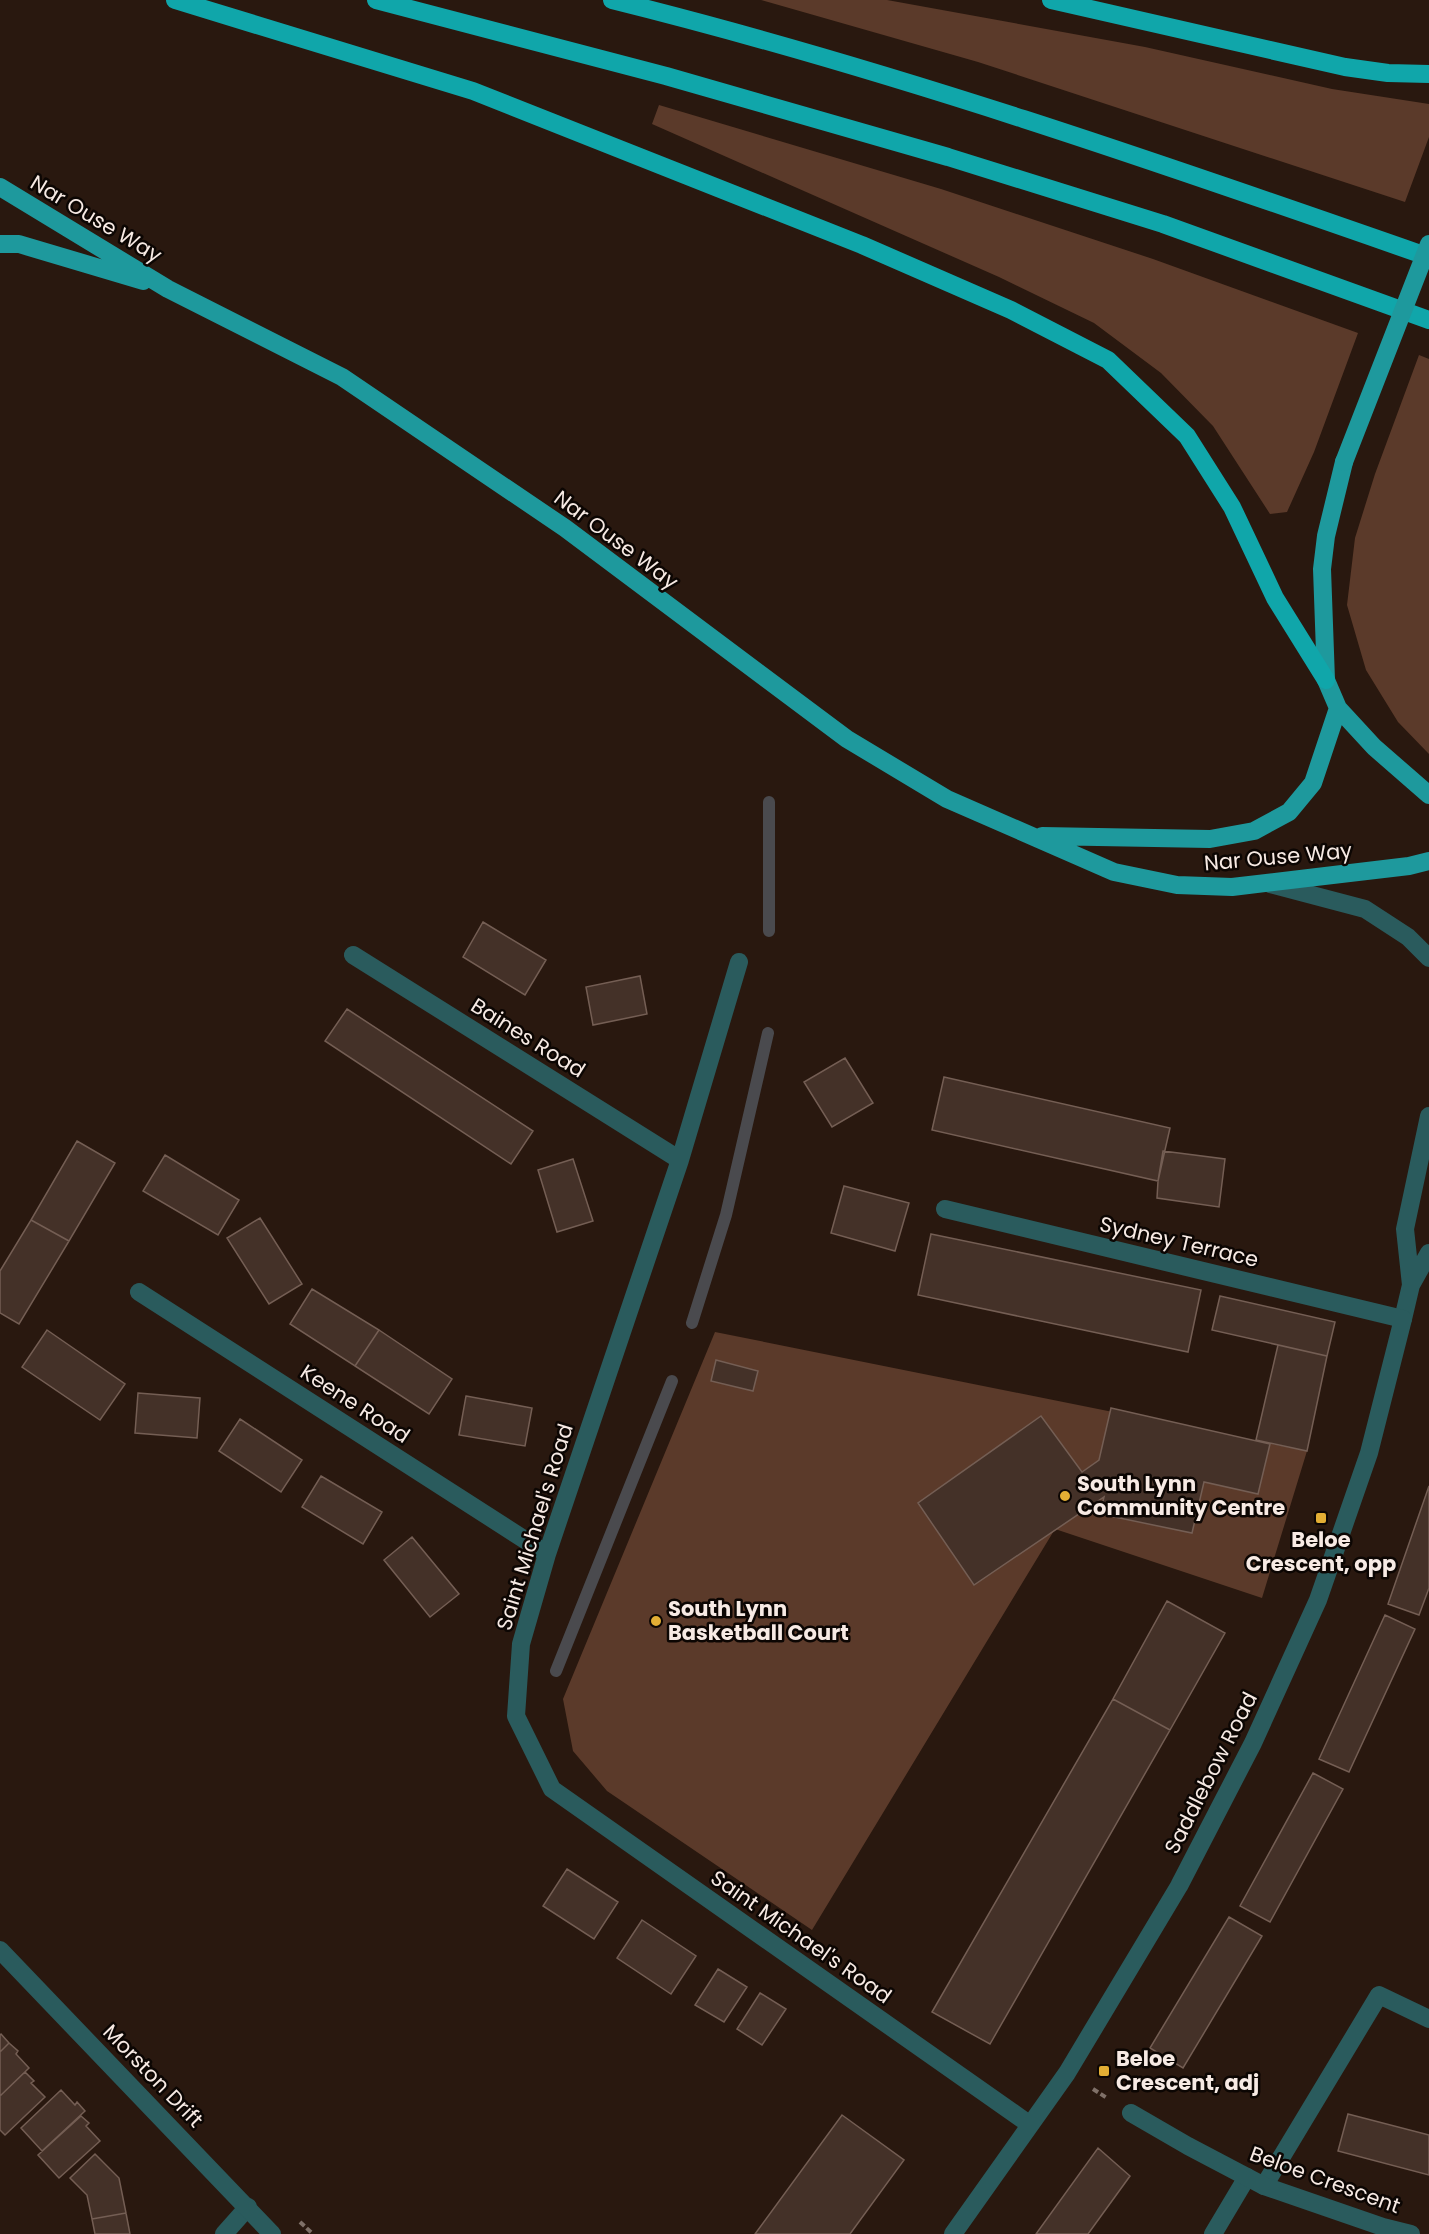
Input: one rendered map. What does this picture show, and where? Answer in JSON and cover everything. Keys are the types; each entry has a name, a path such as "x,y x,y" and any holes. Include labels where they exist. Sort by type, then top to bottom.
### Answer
{"highway":[{"path":"175,0 472,91 862,245 1011,310 1108,360 1186,436 1232,507 1275,598 1326,681"},
{"path":"376,0 666,76 948,158 1163,224 1429,320"},
{"path":"612,0 967,100 1182,171 1429,257"},
{"path":"1051,0 1345,67 1388,73 1429,74"}],"main road":[{"name":"Nar Ouse Way","path":"0,187 168,289 342,377 565,528 847,739 946,799 1114,872 1177,885 1232,887 1270,884 1409,866 1429,861"},
{"name":"Nar Ouse Way","path":"0,244 19,244 168,289"},
{"path":"1429,244 1344,462 1326,536 1322,569 1326,681 1338,708 1374,747 1429,795"},
{"name":"Nar Ouse Way","path":"1031,836 1210,839 1254,831 1289,812 1313,783 1338,708"}],"street":[{"path":"1270,884 1365,909 1408,937 1429,958"},
{"name":"Baines Road","path":"353,955 680,1160"},
{"name":"Saint Michael's Road","path":"739,962 680,1160 547,1554 522,1644 516,1716 552,1789 1029,2124"},
{"name":"Saddlebow Road","path":"1411,1285 1405,1229 1429,1116"},
{"name":"Sydney Terrace","path":"945,1209 1403,1318"},
{"name":"Saddlebow Road","path":"953,2234 1067,2073 1185,1875 1254,1743 1318,1600 1368,1453 1411,1285 1429,1253"},
{"name":"Keene Road","path":"139,1292 547,1554"},
{"name":"Morston Drift","path":"0,1950 272,2234"},
{"path":"1264,2186 1379,1995 1429,2019"},
{"name":"Beloe Crescent","path":"1131,2113 1264,2186 1383,2227 1411,2234"},
{"path":"1213,2234 1247,2177"},
{"path":"224,2234 248,2207"}],"path":[{"path":"1067,2073 1131,2113"}],"shaded area":[{"path":"761,0 887,0 1145,47 1332,89 1429,104 1429,137 1405,202 978,62"},
{"path":"659,105 941,189 1153,259 1358,333 1314,452 1287,512 1270,514 1213,426 1161,373 1094,323 999,277 652,124"},
{"path":"1419,355 1429,359 1429,754 1398,722 1366,670 1347,605 1355,538 1375,474"},
{"path":"715,1332 1307,1451 1262,1598 1055,1529 812,1930 607,1791 573,1751 563,1699"}],"building":[{"path":"483,922 546,960 525,995 463,957"},
{"path":"640,976 647,1014 593,1025 586,987"},
{"path":"347,1009 533,1131 511,1164 325,1041"},
{"path":"845,1058 873,1103 832,1127 804,1082"},
{"path":"944,1077 1170,1128 1158,1181 932,1130"},
{"path":"77,1141 115,1163 69,1241 31,1220"},
{"path":"1163,1151 1225,1159 1219,1207 1157,1198"},
{"path":"165,1155 239,1200 218,1235 143,1191"},
{"path":"573,1159 593,1221 557,1232 538,1170"},
{"path":"844,1186 909,1203 895,1251 831,1233"},
{"path":"260,1218 302,1284 269,1304 227,1238"},
{"path":"31,1220 69,1241 19,1324 0,1313 0,1271"},
{"path":"931,1234 1201,1290 1188,1352 918,1295"},
{"path":"312,1289 379,1330 355,1366 290,1324"},
{"path":"1220,1296 1335,1322 1327,1356 1212,1330"},
{"path":"47,1330 125,1384 100,1420 22,1367"},
{"path":"379,1330 452,1379 429,1414 355,1366"},
{"path":"1278,1345 1327,1356 1307,1451 1256,1440"},
{"path":"716,1360 758,1371 753,1391 711,1381"},
{"path":"138,1393 200,1398 197,1438 135,1433"},
{"path":"466,1396 532,1408 525,1446 459,1435"},
{"name":"South Lynn Community Centre","path":"1111,1408 1270,1444 1258,1494 1204,1482 1192,1533 1100,1514 1104,1497 974,1585 918,1503 1041,1416 1082,1472 1099,1460"},
{"path":"240,1419 302,1460 281,1492 219,1451"},
{"path":"321,1476 382,1512 363,1544 302,1507"},
{"path":"1429,1486 1429,1588 1419,1615 1388,1604"},
{"path":"412,1537 459,1594 430,1617 384,1560"},
{"path":"1167,1601 1225,1633 1170,1730 1113,1699"},
{"path":"1385,1615 1415,1629 1349,1772 1319,1759"},
{"path":"1113,1699 1170,1730 990,2044 932,2012"},
{"path":"1313,1773 1343,1789 1270,1922 1240,1906"},
{"path":"567,1869 618,1902 594,1939 543,1906"},
{"path":"1229,1917 1262,1936 1183,2068 1150,2048"},
{"path":"642,1920 696,1956 671,1994 617,1958"},
{"path":"718,1969 747,1987 724,2022 695,2005"},
{"path":"760,1993 786,2009 762,2045 737,2029"},
{"path":"0,2035 9,2043 0,2052"},
{"path":"9,2043 18,2051 16,2054 29,2068 0,2096 0,2052"},
{"path":"25,2072 34,2081 31,2083 45,2097 5,2135 0,2130 0,2096"},
{"path":"61,2090 75,2105 77,2102 85,2111 42,2151 21,2128"},
{"path":"1348,2114 1429,2135 1429,2175 1338,2151"},
{"path":"842,2115 904,2160 850,2234 755,2234"},
{"path":"81,2116 89,2123 86,2126 100,2141 59,2178 38,2155"},
{"path":"1098,2148 1130,2176 1088,2234 1036,2234"},
{"path":"95,2154 119,2178 126,2213 92,2219 87,2195 70,2178"},
{"path":"126,2213 130,2234 95,2234 92,2219"}],"waterway":[{"path":"769,802 769,931"},
{"path":"692,1323 726,1215 768,1033"},
{"path":"556,1671 672,1381"}],"place":[{"name":"South Lynn Community Centre","path":"1065,1496"},
{"name":"Beloe Crescent, opp","path":"1321,1518"},
{"name":"South Lynn Basketball Court","path":"656,1621"},
{"name":"Beloe Crescent, adj","path":"1104,2071"}]}
